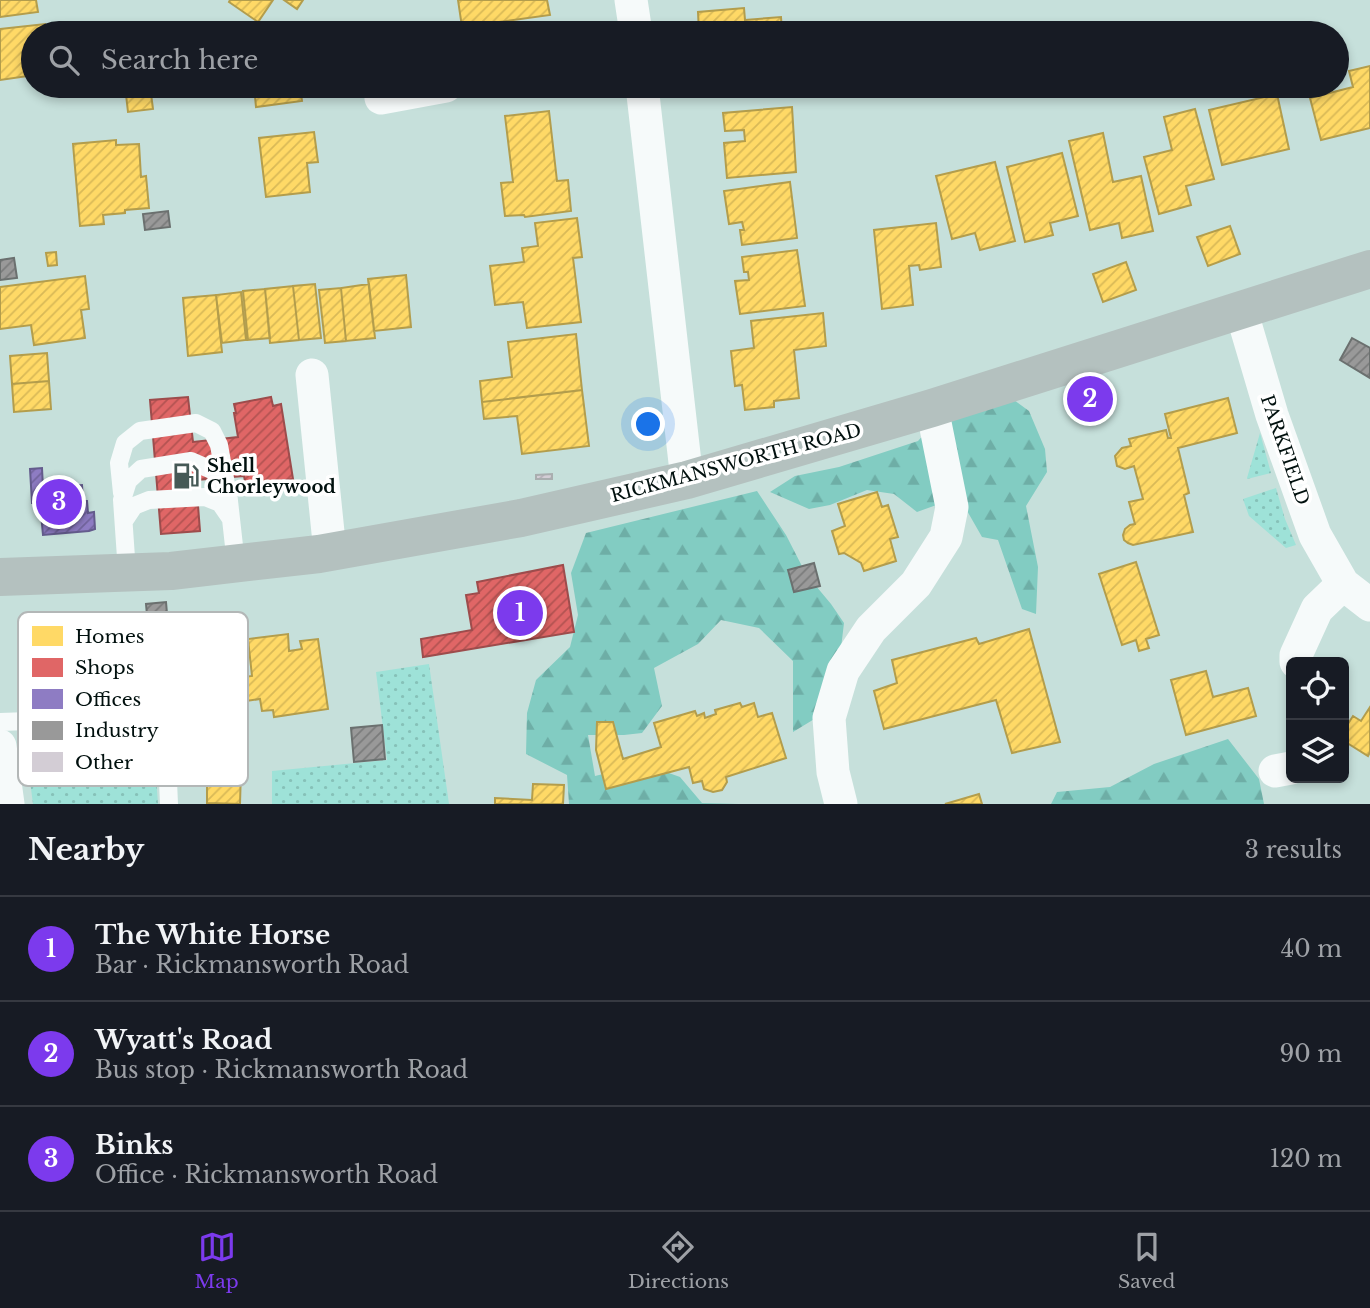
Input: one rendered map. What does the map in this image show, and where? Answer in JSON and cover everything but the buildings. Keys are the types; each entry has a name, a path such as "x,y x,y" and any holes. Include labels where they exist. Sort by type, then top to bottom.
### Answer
{"main road":[{"name":"RICKMANSWORTH ROAD","path":"0,577 171,571 236,564 330,552 521,518 687,480 932,408 1370,269"}],"street":[{"path":"631,0 634,21"},
{"path":"643,98 687,480"},
{"name":"PARKFIELD","path":"1241,310 1272,415 1315,535 1343,584 1370,605"},
{"path":"312,374 330,552"},
{"path":"841,804 834,772 829,718 843,671 871,629 916,584 946,537 952,507 932,408"},
{"path":"1296,657 1317,609 1343,584"},
{"path":"0,746 8,804"}],"lane":[{"path":"127,572 119,463 125,443 140,431 196,423 212,431 219,444 228,492 236,564"},
{"path":"122,500 128,481 141,469 191,461 214,471 228,492"},
{"path":"124,521 134,506 149,500 205,497 220,503 231,519"},
{"path":"0,722 18,721"},
{"path":"168,786 169,804"}],"shaded area":[{"path":"1260,433 1271,473 1247,479 1247,478"},
{"path":"1276,488 1296,545 1286,548 1249,516 1243,499"},
{"path":"429,664 449,804 272,804 272,771 387,760 376,672"},
{"path":"31,786 157,786 158,804 33,804"}],"green space":[{"path":"1007,395 1029,411 1045,449 1047,472 1026,506 1038,567 1036,614 1022,609 998,540 982,537 966,509 942,503 917,512 894,494 867,490 830,505 809,509 770,492 795,476 839,467 918,441 940,416"},
{"path":"757,491 786,535 806,574 844,623 841,648 816,718 793,732 793,661 759,628 721,620 698,644 654,668 662,706 642,733 588,735 595,776 644,764 680,777 702,803 739,804 569,804 567,775 526,754 527,713 536,680 570,647 578,615 571,573 586,533"},
{"path":"1228,739 1259,779 1264,804 1051,804 1057,792 1110,787 1154,764"}],"place":[{"name":"Wyatt's Road","path":"1090,399"},
{"name":"Shell Chorleywood","path":"186,476"},
{"name":"Binks","path":"59,502"},
{"name":"The White Horse","path":"520,613"}]}
